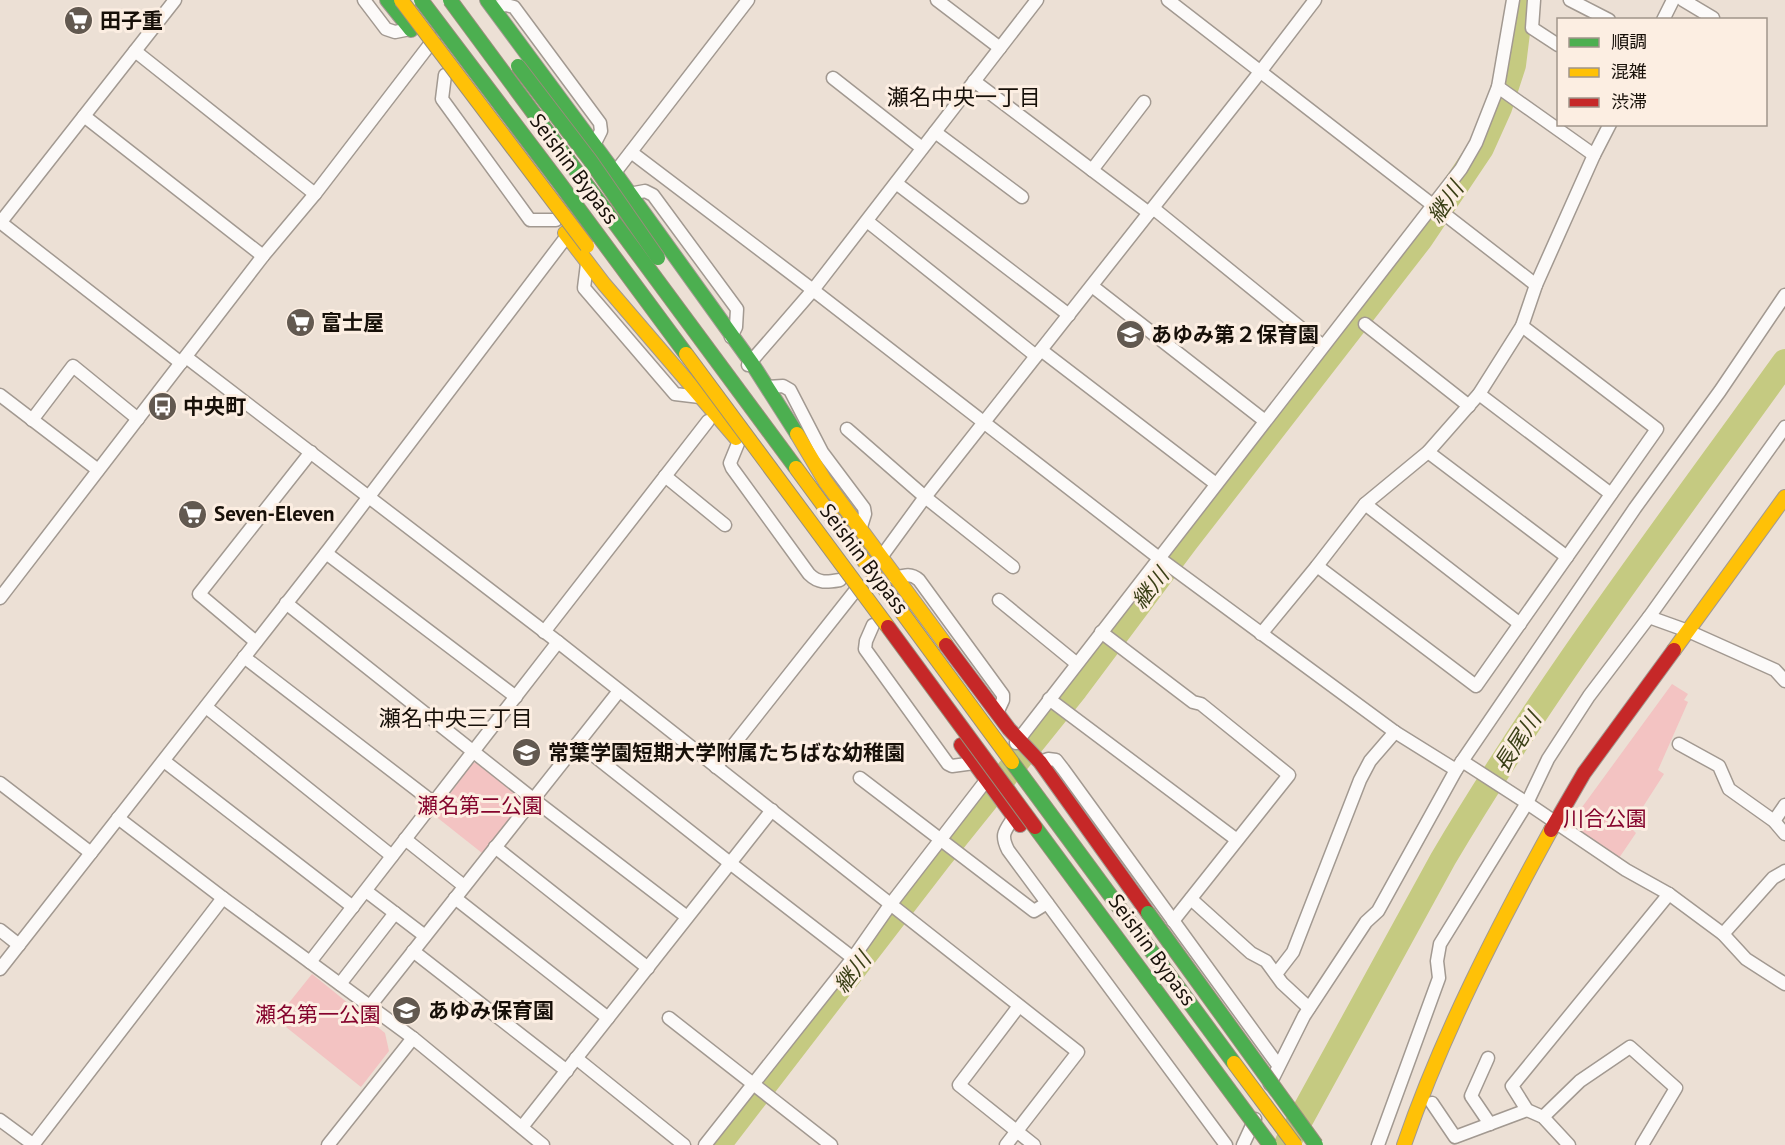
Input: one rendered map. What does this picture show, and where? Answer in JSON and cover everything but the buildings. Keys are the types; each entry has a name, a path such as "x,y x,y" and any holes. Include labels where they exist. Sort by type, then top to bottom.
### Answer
{"main road":[{"path":"387,0 604,284 701,397 742,438"},
{"path":"401,0 544,190 742,438 840,580 1107,942 1173,1037"},
{"name":"Seishin Bypass","path":"421,0 558,181 742,438 883,619 1270,1145"},
{"name":"Seishin Bypass","path":"450,0 1295,1145"},
{"path":"490,3 615,173 731,337 747,366 767,387 825,482 997,713 1040,762 1316,1145"},
{"path":"508,52 641,231 838,527"},
{"path":"1404,1145 1416,1109 1466,991 1554,822 1584,773 1785,497"},
{"path":"1239,1128 1252,1145"}],"street":[{"path":"175,0 0,223 183,360 311,452 558,642 1078,1052 1006,1145"},
{"path":"364,0 386,30 395,32 410,29"},
{"path":"0,598 263,256 315,194 464,0"},
{"path":"0,969 326,553 748,0"},
{"path":"937,0 1000,48"},
{"path":"747,366 813,290 1037,0"},
{"path":"1168,0 1536,285"},
{"path":"716,767 852,596 925,497 1315,0"},
{"path":"705,1145 853,958 890,905 1076,663 1461,169 1476,143 1498,87 1513,0"},
{"path":"1534,0 1532,28 1557,44"},
{"path":"1570,0 1605,18"},
{"path":"1664,18 1673,0"},
{"path":"1683,0 1713,18"},
{"path":"135,51 315,194"},
{"path":"445,75 442,99 530,220 556,220"},
{"path":"833,78 922,148"},
{"path":"974,81 1092,170 1151,211 1323,346"},
{"path":"1498,87 1594,155"},
{"path":"1092,170 1144,102"},
{"path":"84,116 263,256"},
{"path":"1262,634 1365,504 1428,452 1479,394 1522,326 1536,285 1609,126"},
{"path":"935,132 1022,197"},
{"path":"631,152 1159,558 1395,732 1461,765 1525,802 1626,870 1669,894 1723,934 1746,959 1780,983 1785,984"},
{"path":"896,183 1069,315"},
{"path":"629,194 645,191 653,195 737,309 736,327 731,337"},
{"path":"867,220 1039,353 1216,484"},
{"path":"1092,286 1265,421"},
{"path":"1244,1145 1278,1065 1309,1008 1366,922 1378,911 1461,765 1635,508 1720,391 1785,295"},
{"path":"1365,324 1469,406"},
{"path":"1317,566 1476,686 1657,429 1522,326"},
{"path":"32,420 74,366 138,419"},
{"path":"1479,394 1611,494"},
{"path":"0,395 98,470"},
{"path":"544,632 708,421"},
{"path":"1378,1145 1439,978 1437,961 1440,944 1560,741 1602,679 1785,427"},
{"path":"847,429 925,497 1013,567"},
{"path":"742,438 730,463 732,468 809,574 815,580 823,582 840,580"},
{"path":"256,642 199,594 311,452"},
{"path":"1428,452 1567,557"},
{"path":"665,476 725,525"},
{"path":"1365,504 1520,624"},
{"path":"326,553 516,697"},
{"path":"999,600 1076,663"},
{"path":"286,603 533,799 687,917"},
{"path":"1649,617 1688,631 1775,670 1785,681"},
{"path":"873,625 865,649 948,764 952,766 974,764"},
{"path":"1101,632 1193,702 1202,704 1289,775 1173,921"},
{"path":"310,962 558,642"},
{"path":"244,657 434,803"},
{"path":"370,1006 619,691"},
{"path":"1049,699 1237,840"},
{"path":"206,707 392,856"},
{"path":"1276,974 1293,952 1360,780 1370,761 1395,732"},
{"path":"578,743 853,958"},
{"path":"1679,744 1719,766 1729,789 1774,821 1785,834"},
{"path":"1040,762 1048,759 1056,760 1278,1065"},
{"path":"164,761 353,907"},
{"path":"860,778 1034,911 1047,903"},
{"path":"0,783 91,853"},
{"path":"1774,821 1785,805"},
{"path":"522,1127 772,810"},
{"path":"1014,817 1004,833 1003,840 1008,850 1226,1145"},
{"path":"118,818 413,1038 543,1145"},
{"path":"405,839 464,886"},
{"path":"495,847 648,968"},
{"path":"1723,934 1773,878 1785,871"},
{"path":"366,891 425,936"},
{"path":"1569,1145 1543,1117 1527,1110 1512,1086 1669,894"},
{"path":"0,1120 34,1145 223,898"},
{"path":"455,898 608,1018"},
{"path":"1191,899 1251,953 1266,961 1282,983 1309,1008"},
{"path":"340,984 395,913"},
{"path":"0,930 19,945"},
{"path":"413,951 567,1071"},
{"path":"1019,1006 959,1085 1035,1145"},
{"path":"669,1018 831,1145"},
{"path":"328,1145 413,1038"},
{"path":"1543,1117 1580,1081 1630,1047 1676,1088 1642,1145"},
{"path":"576,1058 684,1145"},
{"path":"1488,1058 1471,1096 1490,1124"},
{"path":"1432,1103 1455,1137 1527,1110"}],"green space":[{"name":"川合公園","path":"1672,684 1688,694 1684,700 1688,702 1658,770 1664,774 1630,827 1636,833 1619,858 1569,825"},
{"name":"瀬名第二公園","path":"479,762 521,794 523,802 482,853 434,815 473,763"},
{"name":"瀬名第一公園","path":"312,974 385,1033 389,1051 361,1087 276,1019"}],"waterway":[{"name":"継川","path":"718,1145 939,858 1075,689 1185,542 1420,239 1481,148 1499,108 1513,65 1521,0"},
{"name":"長尾川","path":"1288,1142 1443,859 1482,795 1608,607 1785,362"}],"traffic: fast":[{"path":"387,0 411,30"},
{"path":"421,0 686,354"},
{"path":"450,0 796,468"},
{"path":"487,0 751,362 797,434"},
{"path":"518,66 590,160 658,258"},
{"path":"1012,762 1234,1063"},
{"path":"1035,827 1270,1145"},
{"path":"1148,913 1316,1145"}],"traffic: slow":[{"path":"401,0 587,246"},
{"path":"565,233 604,284 736,438"},
{"path":"686,354 888,627"},
{"path":"797,434 825,481 946,645"},
{"path":"796,468 1012,762"},
{"path":"1674,650 1785,497"},
{"path":"1404,1145 1452,1024 1551,830"},
{"path":"1234,1063 1295,1145"}],"traffic: jam":[{"path":"888,627 1035,827"},
{"path":"946,645 1009,729 1040,762 1148,913"},
{"path":"1551,830 1584,773 1674,650"},
{"path":"961,745 1020,825"}],"place":[{"name":"田子重","path":"79,21"},
{"name":"富士屋","path":"300,323"},
{"name":"あゆみ第２保育園","path":"1130,335"},
{"name":"中央町","path":"162,407"},
{"name":"Seven-Eleven","path":"193,514"},
{"name":"常葉学園短期大学附属たちばな幼稚園","path":"527,753"},
{"name":"あゆみ保育園","path":"407,1011"}],"district":[{"name":"瀬名中央一丁目","path":"964,97"},
{"name":"瀬名中央三丁目","path":"456,718"}]}
